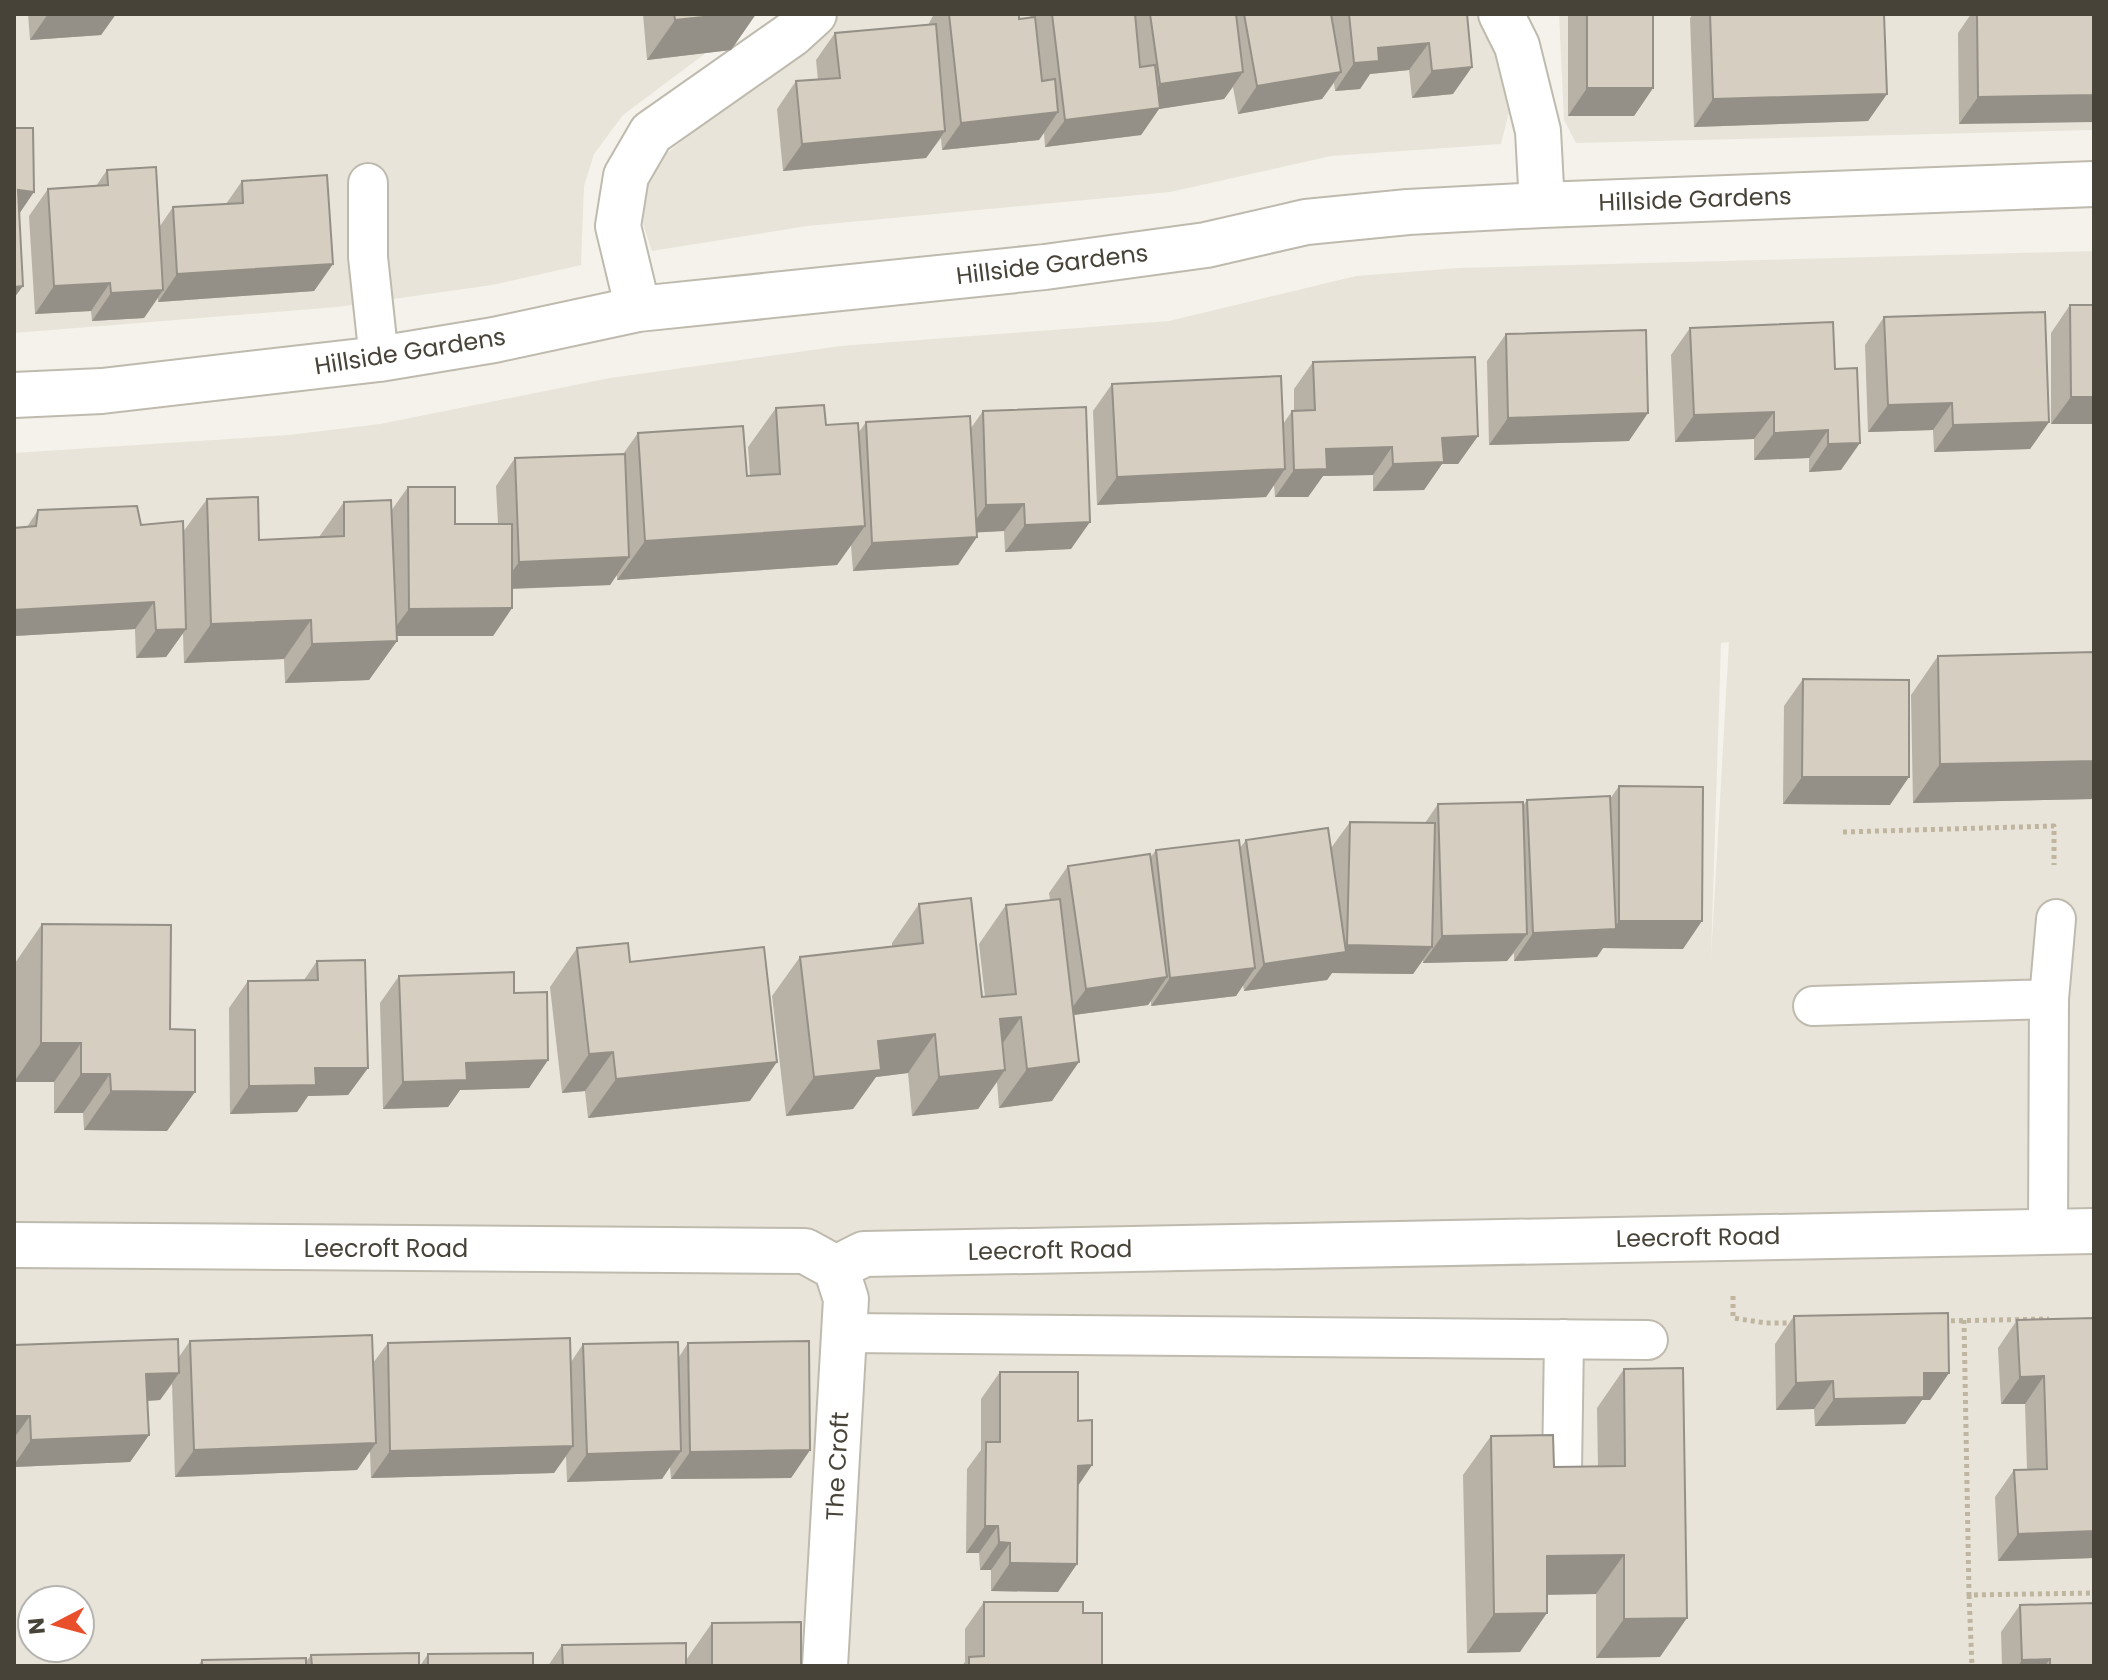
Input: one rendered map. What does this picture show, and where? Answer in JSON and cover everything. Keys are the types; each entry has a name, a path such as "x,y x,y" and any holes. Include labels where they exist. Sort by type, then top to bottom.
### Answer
{"street":[{"path":"638,309 618,226 626,176 651,133 792,34 814,14"},
{"path":"1501,14 1517,46 1538,131 1542,205"},
{"name":"Hillside Gardens","path":"14,395 102,391 379,359 494,340 638,309 1045,267 1191,247 1306,222 1408,212 1542,205 2094,184"},
{"name":"Leecroft Road","path":"14,1245 805,1251 836,1268 864,1254 2094,1231"},
{"name":"The Croft","path":"825,1666 846,1299 836,1268"}],"lane":[{"path":"368,183 368,257 379,359"},
{"path":"2048,1233 2049,999 2056,919"},
{"path":"1813,1006 2049,999"},
{"path":"845,1333 1648,1340"},
{"path":"1562,1471 1564,1339"}],"path":[{"path":"1843,832 2054,826 2056,919"},
{"path":"1731,1236 1733,1318 1796,1323"},
{"path":"1934,1321 2051,1319"},
{"path":"1964,1320 1972,1666"},
{"path":"1969,1595 2094,1593"}],"shaded area":[{"path":"14,14 758,14 623,115 594,154 584,186 581,265 492,285 337,307 14,333"},
{"path":"826,14 1496,14 1501,24 1509,112 1501,144 1331,156 1170,192 807,226 652,251 640,215 646,183 662,157 771,70"},
{"path":"1559,14 2094,14 2094,130 1576,143 1564,120"},
{"path":"2094,251 2094,1666 14,1666 14,453 289,435 380,424 610,378 841,346 1169,321 1356,276 1459,268","holes":["1729,642 1711,958 1721,643"]}],"building":[{"path":"674,14 732,14 675,20"},
{"path":"949,14 1019,14 1019,19 1035,17 1042,81 1055,79 1058,112 961,123"},
{"path":"1052,14 1135,14 1140,67 1155,65 1160,108 1065,120"},
{"path":"1150,14 1236,14 1243,72 1160,84"},
{"path":"1244,14 1331,14 1341,72 1257,86"},
{"path":"1349,14 1467,14 1472,67 1432,71 1429,43 1378,48 1379,61 1354,63"},
{"path":"1587,14 1653,14 1653,88 1587,88"},
{"path":"1710,14 1884,14 1887,94 1713,99"},
{"path":"1977,14 2094,14 2094,95 1978,97"},
{"path":"936,24 945,131 802,144 796,81 840,78 835,33"},
{"path":"14,128 33,128 34,192 18,190 23,286 14,287"},
{"path":"156,167 163,290 111,293 110,283 54,286 48,189 108,185 107,170"},
{"path":"327,175 333,264 177,274 173,207 243,203 242,181"},
{"path":"2070,305 2094,305 2094,397 2071,397"},
{"path":"2045,312 2049,422 1953,425 1952,403 1888,405 1884,317"},
{"path":"1833,322 1835,369 1857,368 1860,443 1828,444 1828,430 1774,433 1774,412 1694,415 1690,328"},
{"path":"1646,330 1648,413 1508,418 1506,334"},
{"path":"1475,357 1478,436 1442,438 1444,462 1393,464 1392,447 1326,449 1327,469 1294,470 1292,411 1315,410 1313,362"},
{"path":"1281,376 1285,469 1117,477 1112,384"},
{"path":"824,405 826,425 858,423 865,526 645,541 638,433 743,426 747,476 780,474 776,408"},
{"path":"1086,407 1090,522 1025,525 1024,504 986,505 983,411"},
{"path":"970,416 977,537 872,543 866,422"},
{"path":"625,454 629,557 519,562 515,458"},
{"path":"408,487 455,487 455,524 512,524 512,608 409,609"},
{"path":"258,497 259,540 344,536 344,502 391,500 397,641 312,644 311,620 211,624 207,499"},
{"path":"137,506 141,525 183,521 186,629 156,630 154,602 14,610 14,528 36,526 38,510"},
{"path":"2094,652 2094,761 1940,764 1938,656"},
{"path":"1803,679 1909,680 1909,777 1802,777"},
{"path":"1619,786 1703,787 1702,921 1619,921"},
{"path":"1610,796 1616,929 1533,933 1527,800"},
{"path":"1523,802 1527,934 1442,936 1438,804"},
{"path":"1350,822 1435,823 1432,947 1347,945"},
{"path":"1328,828 1346,952 1264,964 1246,840"},
{"path":"1239,840 1255,968 1170,978 1156,850"},
{"path":"1150,854 1167,977 1086,989 1068,866"},
{"path":"971,898 982,997 1016,994 1006,905 1060,899 1079,1062 1027,1069 1021,1017 1000,1019 1005,1070 939,1077 935,1034 878,1041 881,1070 814,1077 800,957 923,943 919,904"},
{"path":"42,924 171,925 170,1029 195,1030 195,1092 111,1091 110,1074 81,1074 81,1043 41,1043"},
{"path":"628,943 630,962 764,947 777,1062 616,1079 613,1052 589,1054 577,948"},
{"path":"365,960 368,1068 315,1068 316,1085 249,1086 248,981 318,980 317,961"},
{"path":"514,972 514,993 547,992 548,1060 466,1063 467,1080 403,1082 399,976"},
{"path":"1948,1313 1949,1373 1924,1373 1924,1397 1834,1399 1833,1381 1796,1383 1794,1316"},
{"path":"2094,1318 2094,1531 2018,1534 2014,1470 2047,1469 2044,1376 2020,1377 2017,1320"},
{"path":"372,1335 376,1443 194,1450 190,1341"},
{"path":"570,1338 573,1446 390,1451 388,1343"},
{"path":"178,1339 179,1373 146,1374 149,1435 31,1440 30,1416 14,1416 14,1345"},
{"path":"809,1341 810,1450 690,1452 688,1343"},
{"path":"678,1342 681,1451 587,1454 583,1344"},
{"path":"1683,1368 1687,1618 1624,1619 1624,1555 1547,1556 1547,1613 1494,1614 1491,1436 1553,1435 1554,1467 1625,1466 1624,1369"},
{"path":"1000,1372 1078,1372 1078,1421 1092,1420 1092,1465 1078,1466 1077,1564 1010,1563 1010,1543 999,1542 998,1526 985,1526 986,1442 1000,1442"},
{"path":"984,1602 1083,1602 1083,1613 1102,1613 1102,1666 969,1666 969,1657 984,1656"},
{"path":"2094,1603 2094,1666 2050,1666 2050,1659 2022,1660 2020,1605"},
{"path":"801,1622 801,1666 712,1666 712,1623"},
{"path":"686,1643 686,1666 563,1666 562,1645"},
{"path":"419,1653 419,1666 312,1666 311,1655"},
{"path":"533,1653 533,1666 428,1666 428,1654"},
{"path":"306,1658 306,1666 202,1666 202,1660"}]}
